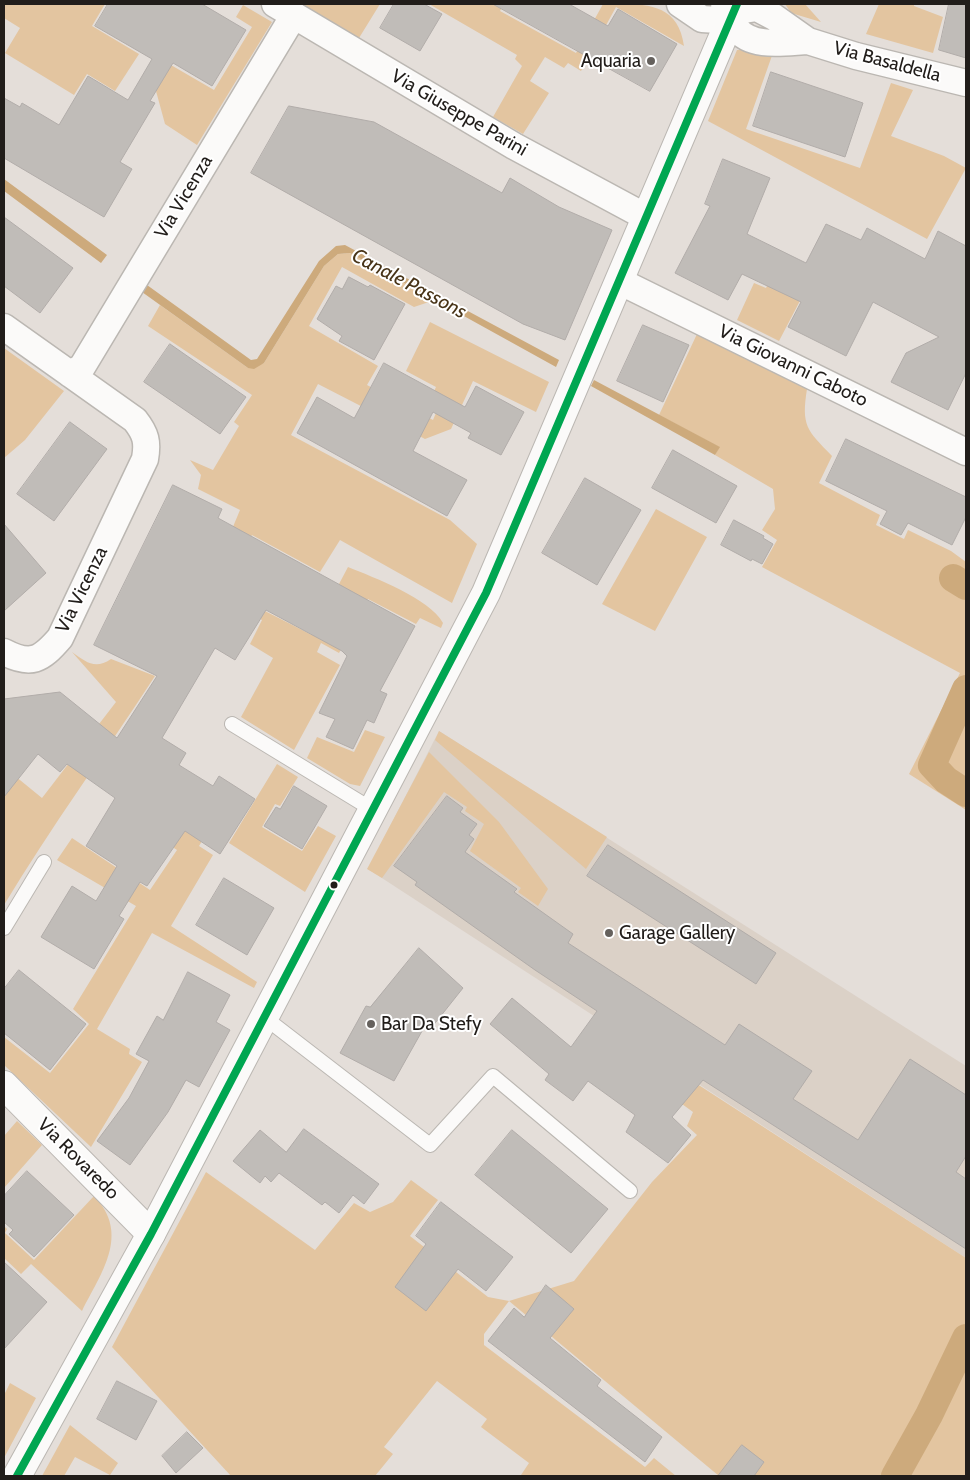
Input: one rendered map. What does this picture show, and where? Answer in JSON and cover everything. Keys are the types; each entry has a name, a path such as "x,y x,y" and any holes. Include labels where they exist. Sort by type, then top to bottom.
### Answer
{"main road":[{"path":"17,1476 151,1234 486,592 646,217 731,8"},
{"name":"Via Rovaredo","path":"4,1085 151,1234"}],"street":[{"name":"Via Basaldella","path":"680,4 702,19 718,20 731,8 744,10 757,8 774,16 808,40 856,56 966,83"},
{"name":"Via Giuseppe Parini","path":"284,9 514,146 646,217"},
{"name":"Via Vicenza","path":"70,374 82,367 284,9"},
{"name":"Via Giovanni Caboto","path":"619,281 966,452"},
{"name":"Via Vicenza","path":"4,327 135,420 145,432 148,445 145,459 60,638 47,653 34,660 17,659 4,652"}],"lane":[{"path":"232,724 373,810"},
{"path":"4,928 44,862"},
{"path":"264,1017 430,1144 494,1076 630,1191"}],"shaded area":[{"path":"4,4 105,4 92,26 139,54 115,91 87,74 74,95 5,53 20,28 4,18"},
{"path":"186,4 199,4 164,61 214,90 252,27 236,17 243,5 272,22 197,145 165,124 156,91 141,81"},
{"path":"300,4 380,4 359,38"},
{"path":"429,4 504,4 500,11 576,53 603,4 644,5 666,12 674,20 680,31 684,46 616,7 581,71 568,63 564,68 545,57 530,81 549,93 523,134 493,117 522,66 515,59 517,55"},
{"path":"785,4 805,4 821,22 791,13"},
{"path":"879,4 914,4 914,6 943,17 933,53 866,34"},
{"path":"737,50 774,50 746,129 860,168 891,83 913,90 891,136 944,156 966,168 927,239 708,121"},
{"path":"350,253 435,300 414,307 342,267 309,326 378,366 367,385 433,420 438,408 429,402 436,387 406,371 430,322 549,382 536,412 473,381 451,429 425,439 318,384 291,435 450,520 477,544 452,603 340,540 320,572 252,535 230,577 259,608 312,635 348,567 414,597 426,605 443,623 441,628 420,618 416,624 368,599 339,653 321,643 317,652 340,665 294,750 241,717 273,658 250,644 262,620 207,589 240,510 198,489 201,475 190,460 213,470 239,426 234,422 252,395 148,326 160,305 248,368 264,363 324,266 338,254"},
{"path":"783,253 816,270 779,341 737,320 754,283 766,288"},
{"path":"697,334 807,389 805,411 808,427 832,456 819,483 880,515 876,525 904,539 908,530 951,551 966,562 966,810 909,774 960,673 762,567 777,540 762,530 775,509 773,489 715,455 719,447 659,415"},
{"path":"4,348 64,391 25,440 4,458"},
{"path":"656,509 707,537 655,631 602,604"},
{"path":"72,652 91,663 100,664 111,659 155,676 40,847 4,905 4,767 42,798 116,702"},
{"path":"365,730 385,737 360,786 350,784 307,758 317,737 354,752"},
{"path":"439,731 966,1066 966,1258 368,869"},
{"path":"439,731 607,837 586,869 435,740"},
{"path":"429,752 499,822 548,889 538,906 518,892 521,888 470,851 484,824 465,811 467,807 444,792 382,878 367,869"},
{"path":"277,764 298,777 280,806 275,804 262,827 302,851 318,826 336,836 305,892 229,843"},
{"path":"182,829 207,833 199,846 213,855 171,926 257,982 254,988 152,933 97,1029 130,1049 129,1054 142,1062 91,1147 4,1065 4,1037 50,1073 89,1024 73,1009 136,906 57,860 72,838 150,890 177,850 171,846"},
{"path":"677,1071 966,1258 966,1476 719,1476 509,1301 574,1281 652,1182 697,1135 687,1126 693,1112 664,1091"},
{"path":"17,1121 42,1145 4,1188 4,1136"},
{"path":"206,1172 315,1250 354,1203 370,1212 393,1202 411,1180 438,1200 410,1236 488,1297 509,1301 484,1334 484,1345 645,1467 654,1458 676,1476 523,1476 521,1475 529,1463 481,1427 487,1419 437,1381 384,1447 393,1454 375,1476 231,1476 112,1347"},
{"path":"94,1196 105,1210 110,1225 111,1239 109,1254 104,1268 82,1311 31,1264 21,1274 4,1258 4,1226 7,1229 5,1233 34,1260"},
{"path":"10,1383 36,1398 4,1458 4,1395"},
{"path":"70,1425 118,1463 110,1475 75,1457 64,1476 42,1476"}],"water":[{"path":"4,179 107,255 101,263 4,191"},
{"path":"345,245 559,360 556,367 350,253 338,254 324,266 264,363 254,369 248,368 142,292 147,285 251,360 257,359 319,261 336,246"},
{"path":"594,380 720,447 715,455 591,386"}],"building":[{"path":"108,4 202,4 246,30 212,86 173,63 150,101 155,103 120,162 132,169 104,217 4,158 4,98 20,107 22,103 59,125 88,76 128,100 152,59 95,26"},
{"path":"394,4 424,4 442,14 420,51 380,28"},
{"path":"493,4 569,4 608,26 618,9 677,44 650,91"},
{"path":"949,4 966,4 966,58 939,50"},
{"path":"771,72 863,103 845,157 753,126"},
{"path":"289,106 374,122 502,193 510,178 559,207 612,230 565,340 523,324 251,173"},
{"path":"723,159 770,178 747,234 806,263 826,224 861,240 867,228 925,259 938,231 966,246 966,373 948,410 891,382 906,353 939,337 873,302 846,356 788,327 801,302 742,274 728,300 675,273 710,206 705,204"},
{"path":"4,217 73,268 40,313 4,286"},
{"path":"349,277 368,287 370,285 405,304 374,360 339,341 342,336 317,319 336,286 342,289"},
{"path":"643,325 689,345 663,402 617,381"},
{"path":"170,344 246,397 220,434 144,382"},
{"path":"384,363 465,407 476,386 524,412 501,455 468,438 471,433 433,412 413,451 467,480 447,516 297,433 317,397 354,418"},
{"path":"70,422 107,449 54,521 17,494"},
{"path":"846,439 966,497 966,517 952,545 908,523 901,535 880,524 887,511 826,481"},
{"path":"673,450 737,486 716,523 652,488"},
{"path":"585,478 641,510 597,585 542,553"},
{"path":"173,485 222,509 218,518 415,626 380,691 387,694 374,723 367,720 353,749 326,737 335,719 319,713 347,656 342,651 266,610 235,660 215,648 162,738 186,753 179,765 213,786 219,776 255,799 220,854 185,831 147,886 140,882 119,916 124,919 94,969 41,937 72,886 96,901 117,866 86,846 115,798 67,764 60,772 38,754 4,797 4,699 60,692 117,738 157,676 94,645"},
{"path":"734,520 764,536 763,538 773,544 762,564 752,559 751,561 721,545"},
{"path":"4,524 46,573 4,611"},
{"path":"294,786 327,806 302,849 264,826 276,807 280,809"},
{"path":"447,796 463,808 460,812 477,824 469,835 474,839 465,852 517,889 514,892 573,934 568,943 725,1045 739,1024 812,1071 793,1099 858,1140 910,1059 966,1095 966,1156 956,1172 966,1179 966,1249 703,1080 672,1117 691,1135 668,1163 626,1132 635,1115 588,1081 573,1101 545,1080 549,1074 490,1024 512,998 571,1047 597,1011 535,970 415,885 417,882 394,866"},
{"path":"608,845 776,953 756,984 587,876"},
{"path":"224,878 274,908 247,955 196,925"},
{"path":"419,948 463,988 432,1027 426,1024 394,1081 340,1053 366,1006 370,1007"},
{"path":"19,970 86,1024 50,1070 4,1033 4,989"},
{"path":"188,972 230,995 216,1022 230,1030 199,1087 186,1080 168,1112 130,1165 97,1141 129,1098 149,1061 136,1054 157,1016 163,1020"},
{"path":"304,1129 379,1184 364,1204 353,1195 339,1213 325,1202 322,1205 279,1173 271,1182 265,1176 260,1183 233,1161 260,1130 286,1152"},
{"path":"512,1130 608,1209 571,1253 475,1175"},
{"path":"27,1171 74,1215 34,1257 9,1234 13,1230 4,1222 4,1196"},
{"path":"441,1202 513,1257 486,1291 458,1269 426,1311 395,1287 426,1244 416,1236"},
{"path":"4,1262 47,1302 4,1349"},
{"path":"546,1285 574,1309 550,1338 601,1380 597,1386 662,1437 645,1462 488,1341 514,1308 524,1317"},
{"path":"117,1381 157,1401 136,1440 97,1419"},
{"path":"187,1432 203,1448 176,1473 162,1456"},
{"path":"742,1445 764,1462 754,1476 718,1476"}],"waterway":[{"name":"Canale Passons","path":"953,578 966,586"},
{"name":"Canale Passons","path":"966,689 932,765 946,780 966,793"},
{"name":"Canale Passons","path":"895,1476 929,1415 966,1338"}],"transit line":[{"path":"17,1476 151,1234 486,593 737,4"}],"place":[{"name":"Aquaria","path":"651,61"},
{"name":"Garage Gallery","path":"609,933"},
{"name":"Bar Da Stefy","path":"371,1024"}]}
